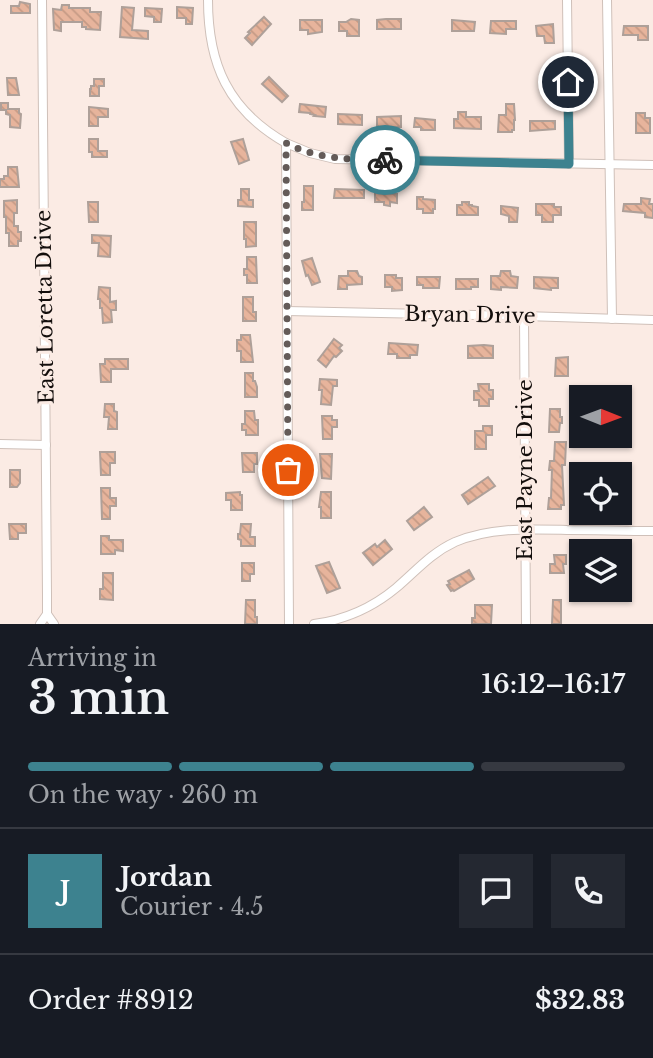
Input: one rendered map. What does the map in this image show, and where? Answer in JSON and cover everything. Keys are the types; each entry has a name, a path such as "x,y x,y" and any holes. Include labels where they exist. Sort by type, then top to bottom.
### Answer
{"street":[{"name":"East Loretta Drive","path":"42,0 47,614"},
{"path":"208,0 211,47 224,82 233,96 249,115 270,133 310,153 335,159 653,165"},
{"path":"567,0 569,164"},
{"path":"607,0 612,319"},
{"path":"286,143 289,624"},
{"name":"Bryan Drive","path":"286,311 653,320"},
{"name":"East Payne Drive","path":"524,316 526,624"},
{"path":"0,444 46,445"},
{"path":"313,624 344,617 372,605 397,588 433,555 454,543 485,533 525,529 653,531"},
{"path":"40,624 47,614 54,624"}],"building":[{"path":"20,2 30,4 30,13 11,13 11,6 19,6"},
{"path":"62,5 101,12 100,30 86,29 82,27 82,22 61,22 61,31 54,30 53,9 61,10"},
{"path":"122,7 134,8 132,30 148,31 148,39 120,37"},
{"path":"177,7 193,8 192,24 186,24 186,18 177,18"},
{"path":"145,8 162,9 161,22 154,22 154,17 145,16"},
{"path":"264,17 271,24 252,45 245,38"},
{"path":"401,19 401,29 377,29 377,20"},
{"path":"300,20 322,20 322,32 308,34 308,30 300,30"},
{"path":"359,20 359,36 347,36 347,31 339,31 339,22"},
{"path":"452,20 475,22 474,31 452,31"},
{"path":"491,21 516,21 516,29 506,29 506,34 490,33"},
{"path":"553,24 554,43 545,43 544,36 537,36 536,26"},
{"path":"624,26 648,26 648,40 638,40 638,35 623,35"},
{"path":"269,77 288,96 282,102 262,84"},
{"path":"7,78 16,78 19,95 8,95"},
{"path":"94,79 104,79 104,86 99,86 99,96 90,96"},
{"path":"1,103 8,103 8,109 19,109 20,128 10,127 10,115 6,114 6,110 1,110"},
{"path":"300,104 326,107 325,117 299,112"},
{"path":"506,104 514,104 514,130 498,132 499,115 506,115"},
{"path":"89,107 108,109 108,117 98,117 98,126 89,126"},
{"path":"458,112 466,112 466,117 481,117 481,129 454,128 454,119 458,119"},
{"path":"636,113 645,113 645,118 650,118 650,133 636,133"},
{"path":"338,114 362,115 362,125 338,124"},
{"path":"401,116 401,127 377,127 377,117"},
{"path":"415,118 435,120 435,130 414,127"},
{"path":"530,121 555,121 555,129 530,131"},
{"path":"89,139 98,139 98,151 107,151 107,157 92,157 92,152 89,152"},
{"path":"243,139 249,160 239,164 231,142"},
{"path":"8,167 17,167 19,187 0,187 0,179 8,176"},
{"path":"304,186 313,186 313,210 302,210"},
{"path":"241,189 249,189 249,200 253,200 253,207 238,206"},
{"path":"335,189 364,190 364,198 334,198"},
{"path":"375,192 397,194 397,203 390,202 390,206 384,205 384,202 375,202"},
{"path":"417,197 435,200 433,213 423,213 423,209 417,209"},
{"path":"641,198 650,199 649,204 653,204 653,218 645,217 645,213 623,211 624,204 641,204"},
{"path":"17,200 14,226 18,226 18,232 21,232 21,241 18,241 18,246 9,246 4,201"},
{"path":"88,202 98,202 98,222 89,222"},
{"path":"462,202 478,207 478,215 457,215 457,205 462,205"},
{"path":"536,204 554,204 554,207 561,207 561,215 553,215 553,222 542,222 542,215 536,215"},
{"path":"501,206 518,208 517,222 509,222 509,216 501,214"},
{"path":"244,222 256,222 256,246 246,247"},
{"path":"92,235 111,236 110,257 98,256 99,243 92,243"},
{"path":"247,257 256,257 257,283 247,283 244,269 247,269"},
{"path":"312,258 320,282 312,285 302,261"},
{"path":"348,271 357,271 362,277 362,284 338,289 339,276 348,276"},
{"path":"501,271 510,271 511,276 518,277 517,288 491,289 491,276 500,276"},
{"path":"385,275 402,278 402,290 392,291 392,287 385,287"},
{"path":"417,277 440,277 439,288 423,288 423,285 417,285"},
{"path":"534,277 558,278 558,288 534,288"},
{"path":"456,279 478,279 478,287 456,289"},
{"path":"99,287 110,288 110,302 116,301 116,310 111,310 112,322 103,323 98,299"},
{"path":"243,297 253,297 256,321 243,321"},
{"path":"241,335 250,335 253,362 241,362 237,340 241,340"},
{"path":"334,339 342,345 339,348 342,351 334,356 326,367 318,360"},
{"path":"389,343 418,345 417,355 397,358 397,354 388,354"},
{"path":"468,346 493,346 493,358 468,358"},
{"path":"568,357 568,376 555,376 556,358"},
{"path":"105,359 128,359 128,369 111,369 111,382 101,382 100,364 105,364"},
{"path":"245,373 253,373 257,397 245,397"},
{"path":"320,379 337,380 337,386 333,386 331,405 321,404"},
{"path":"478,384 489,384 489,390 493,390 493,399 489,399 489,406 479,406 479,400 474,400 474,391 479,391"},
{"path":"105,404 114,404 117,429 108,429 109,417 104,417"},
{"path":"550,409 560,409 562,423 559,432 549,432"},
{"path":"245,411 254,411 255,420 258,420 258,435 246,435 246,430 242,430"},
{"path":"322,416 332,416 332,420 337,420 337,427 332,427 332,439 323,439"},
{"path":"483,426 492,426 492,435 486,435 486,449 475,449 475,431 483,431"},
{"path":"555,442 566,442 565,465 562,465 564,505 561,505 561,509 548,509 552,470 549,470 550,461 554,461"},
{"path":"100,452 115,452 115,463 110,463 110,475 101,475"},
{"path":"242,453 257,453 254,472 243,472"},
{"path":"320,454 332,454 331,479 322,478"},
{"path":"10,470 20,470 20,483 17,487 10,487"},
{"path":"488,477 495,486 468,504 462,495"},
{"path":"101,488 110,488 110,498 116,498 116,506 110,506 110,519 102,519"},
{"path":"240,492 242,510 231,510 231,500 226,500 226,493"},
{"path":"321,492 331,492 331,518 321,518"},
{"path":"424,507 432,517 414,530 407,521"},
{"path":"9,524 26,524 26,533 18,533 18,539 10,539"},
{"path":"241,524 251,524 250,537 255,537 255,546 241,546 238,534"},
{"path":"101,536 109,536 109,540 123,540 123,551 101,554"},
{"path":"385,540 392,549 373,565 363,553"},
{"path":"554,555 566,555 564,573 550,573 550,564 555,564"},
{"path":"329,562 340,588 327,593 316,566"},
{"path":"242,563 254,563 254,574 250,574 250,581 242,581"},
{"path":"469,570 474,579 451,591 447,585 450,584 448,581"},
{"path":"103,573 113,573 113,600 100,599"},
{"path":"246,600 255,600 257,624 245,624"},
{"path":"553,600 561,600 561,624 552,624"},
{"path":"475,605 492,605 491,624 472,624"}],"way so far":[{"path":"288,470 286,143 328,158 385,160"}],"route":[{"path":"385,160 569,164 568,82"}]}
